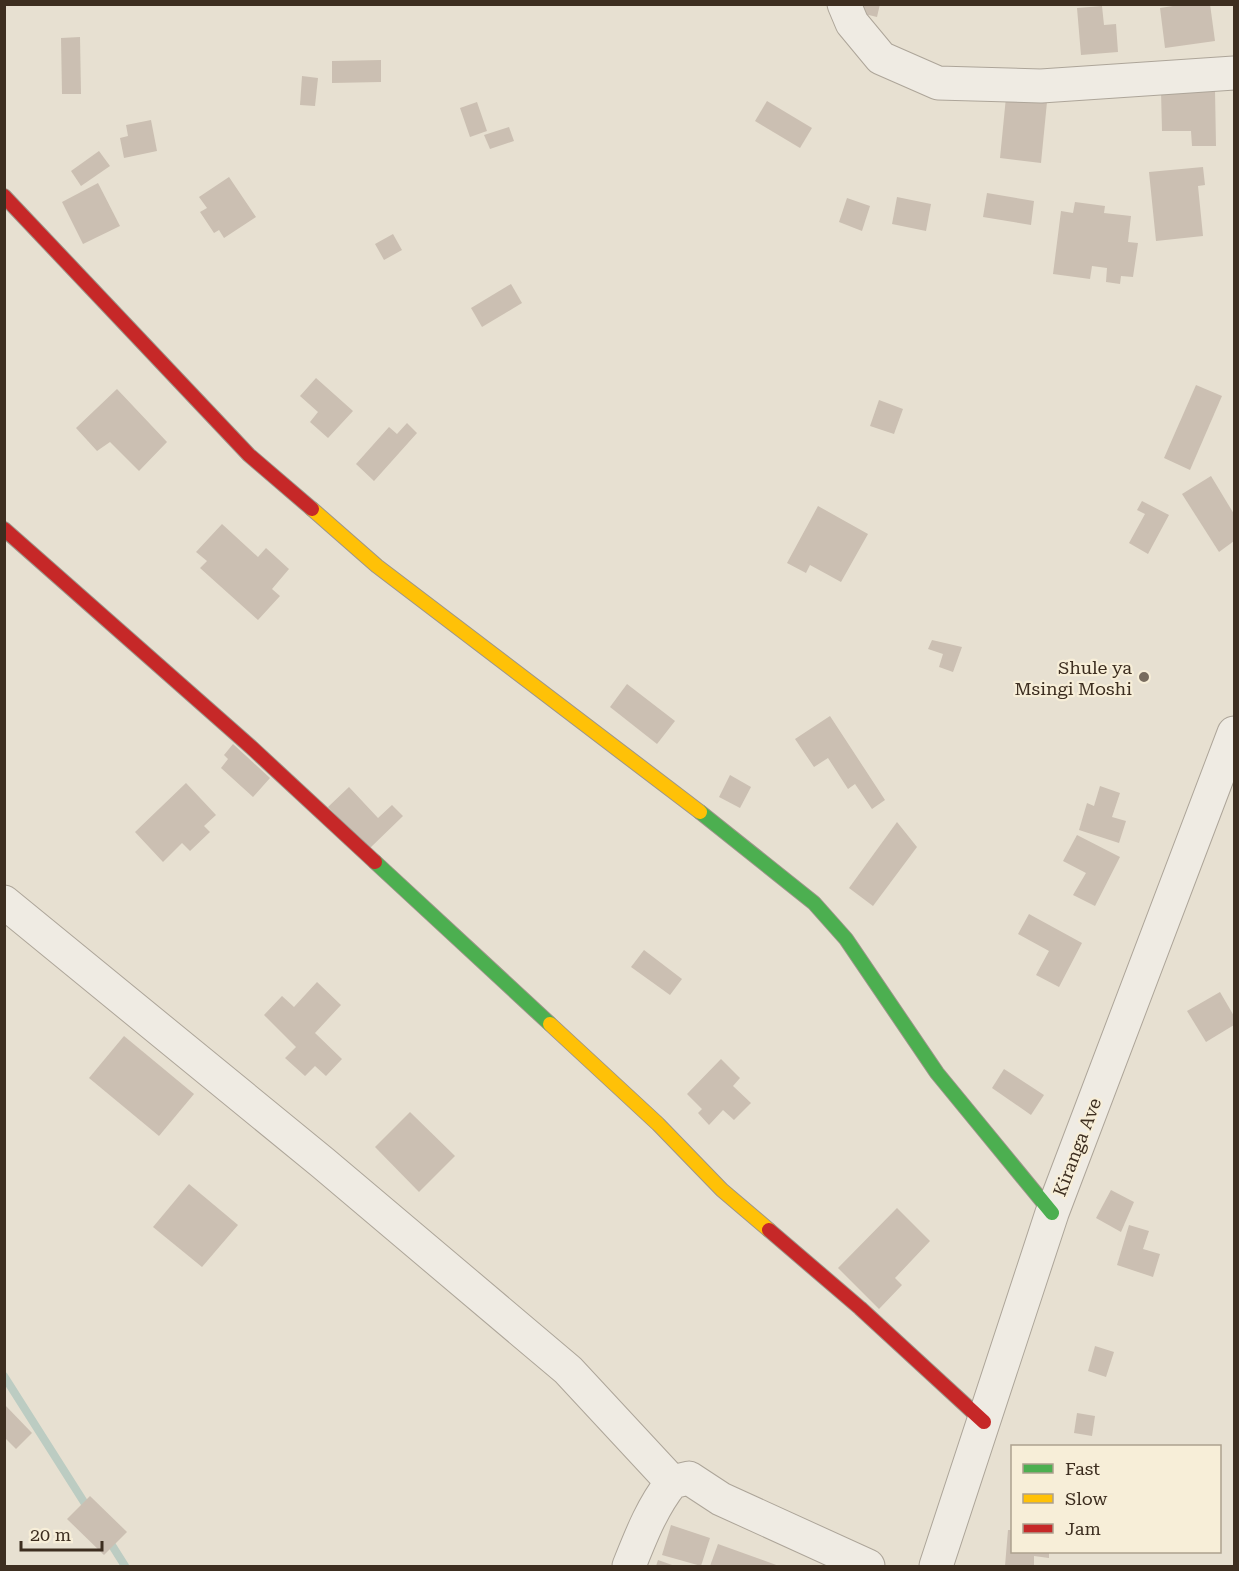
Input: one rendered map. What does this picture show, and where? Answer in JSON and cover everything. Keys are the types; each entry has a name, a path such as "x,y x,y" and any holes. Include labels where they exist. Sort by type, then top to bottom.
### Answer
{"street":[{"path":"844,4 852,23 881,58 938,83 1041,86 1234,73"},
{"path":"4,196 249,454 377,566 752,851 814,903 846,939 944,1082 1052,1213"},
{"path":"4,529 251,747 658,1124 722,1190 860,1308 984,1422"},
{"name":"Kiranga Ave","path":"936,1566 1052,1213 1234,733"},
{"path":"4,902 323,1163 568,1370 672,1482"},
{"path":"630,1566 643,1529 672,1482 689,1478 721,1498 868,1566"}],"building":[{"path":"858,4 880,4 877,17 856,12"},
{"path":"1186,4 1210,4 1215,41 1165,48 1160,8"},
{"path":"1102,6 1104,25 1116,24 1118,52 1081,55 1077,8"},
{"path":"80,37 81,94 62,94 61,38"},
{"path":"381,60 381,82 332,83 332,61"},
{"path":"302,76 318,78 315,106 300,105"},
{"path":"1215,90 1216,146 1192,146 1191,131 1162,131 1161,91"},
{"path":"1006,97 1047,102 1041,163 1000,158"},
{"path":"767,101 812,128 800,148 755,121"},
{"path":"477,102 487,131 470,137 460,108"},
{"path":"151,120 157,151 124,158 120,138 128,136 126,125"},
{"path":"509,127 514,141 490,149 484,135"},
{"path":"99,151 110,166 81,186 71,171"},
{"path":"1203,167 1205,185 1198,186 1203,236 1156,241 1149,172"},
{"path":"229,177 256,217 224,238 219,230 214,233 200,212 207,208 199,197"},
{"path":"98,183 120,226 83,244 62,202"},
{"path":"987,193 1034,201 1031,225 983,217"},
{"path":"897,197 931,204 926,231 892,224"},
{"path":"847,198 870,206 862,231 839,222"},
{"path":"1075,202 1105,206 1104,213 1131,216 1128,242 1138,243 1133,277 1121,276 1120,284 1106,282 1107,268 1092,266 1090,279 1053,274 1061,211 1073,213"},
{"path":"393,234 402,250 384,260 375,244"},
{"path":"511,284 522,303 482,327 471,308"},
{"path":"316,378 353,411 328,438 310,422 318,412 300,396"},
{"path":"1196,385 1222,396 1190,470 1164,458"},
{"path":"117,389 167,442 139,471 110,442 97,451 76,428"},
{"path":"879,400 903,409 894,434 870,426"},
{"path":"407,423 417,433 374,481 356,464 389,427 397,434"},
{"path":"1211,476 1234,514 1234,541 1219,552 1182,494"},
{"path":"1142,501 1169,515 1148,554 1129,543 1145,514 1137,510"},
{"path":"818,506 868,534 841,582 810,565 806,573 787,563"},
{"path":"222,524 258,557 266,548 289,569 272,589 280,596 258,620 200,568 207,561 196,552"},
{"path":"932,640 962,647 953,672 939,667 943,654 928,649"},
{"path":"627,684 675,721 657,744 610,707"},
{"path":"830,716 885,800 872,809 855,784 848,789 828,758 814,767 795,739"},
{"path":"233,744 270,778 253,797 221,768 228,759 224,755"},
{"path":"730,775 751,787 740,808 719,797"},
{"path":"186,783 216,815 204,826 210,832 190,851 182,843 163,862 135,832"},
{"path":"1100,786 1120,793 1112,817 1126,821 1119,843 1079,830 1087,803 1094,806"},
{"path":"349,787 378,818 392,805 403,816 369,849 328,807"},
{"path":"897,822 917,847 873,906 849,888"},
{"path":"1077,835 1120,857 1095,906 1073,895 1086,873 1063,861"},
{"path":"1029,914 1082,943 1059,987 1036,975 1049,951 1018,934"},
{"path":"644,950 682,979 670,995 631,967"},
{"path":"317,982 341,1005 315,1033 342,1059 326,1076 315,1066 305,1076 285,1058 296,1047 264,1015 282,996 294,1007"},
{"path":"1220,992 1234,1016 1234,1025 1206,1042 1187,1011"},
{"path":"124,1036 194,1094 159,1136 89,1078"},
{"path":"721,1059 740,1078 733,1086 751,1103 734,1120 723,1110 709,1125 698,1113 702,1109 687,1094"},
{"path":"1004,1069 1044,1095 1031,1115 992,1088"},
{"path":"410,1112 455,1156 419,1192 375,1147"},
{"path":"189,1184 238,1225 202,1267 153,1227"},
{"path":"1111,1190 1134,1202 1121,1232 1096,1218"},
{"path":"897,1208 930,1241 895,1278 902,1285 879,1309 838,1268"},
{"path":"1129,1225 1149,1231 1143,1249 1160,1254 1153,1277 1117,1265"},
{"path":"1095,1346 1114,1352 1106,1377 1088,1371"},
{"path":"4,1404 32,1433 16,1449 4,1437"},
{"path":"1077,1413 1095,1416 1092,1436 1074,1433"},
{"path":"90,1496 127,1532 104,1555 67,1519"},
{"path":"671,1525 710,1538 701,1566 662,1555"},
{"path":"1008,1530 1011,1530 1011,1553 1049,1553 1049,1558 1034,1556 1034,1566 1005,1566"},
{"path":"718,1544 779,1566 710,1566"},
{"path":"658,1560 675,1566 656,1566"}],"waterway":[{"path":"4,1376 89,1510"},
{"path":"108,1539 125,1566"}],"traffic: fast":[{"path":"700,812 814,903 846,939 937,1073 1052,1213"},
{"path":"375,862 550,1024"}],"traffic: slow":[{"path":"312,509 377,566 700,812"},
{"path":"550,1024 658,1124 722,1190 769,1230"}],"traffic: jam":[{"path":"4,196 249,455 312,509"},
{"path":"4,529 251,747 375,862"},
{"path":"769,1230 860,1308 984,1422"}],"place":[{"name":"Shule ya Msingi Moshi","path":"1144,677"}]}
